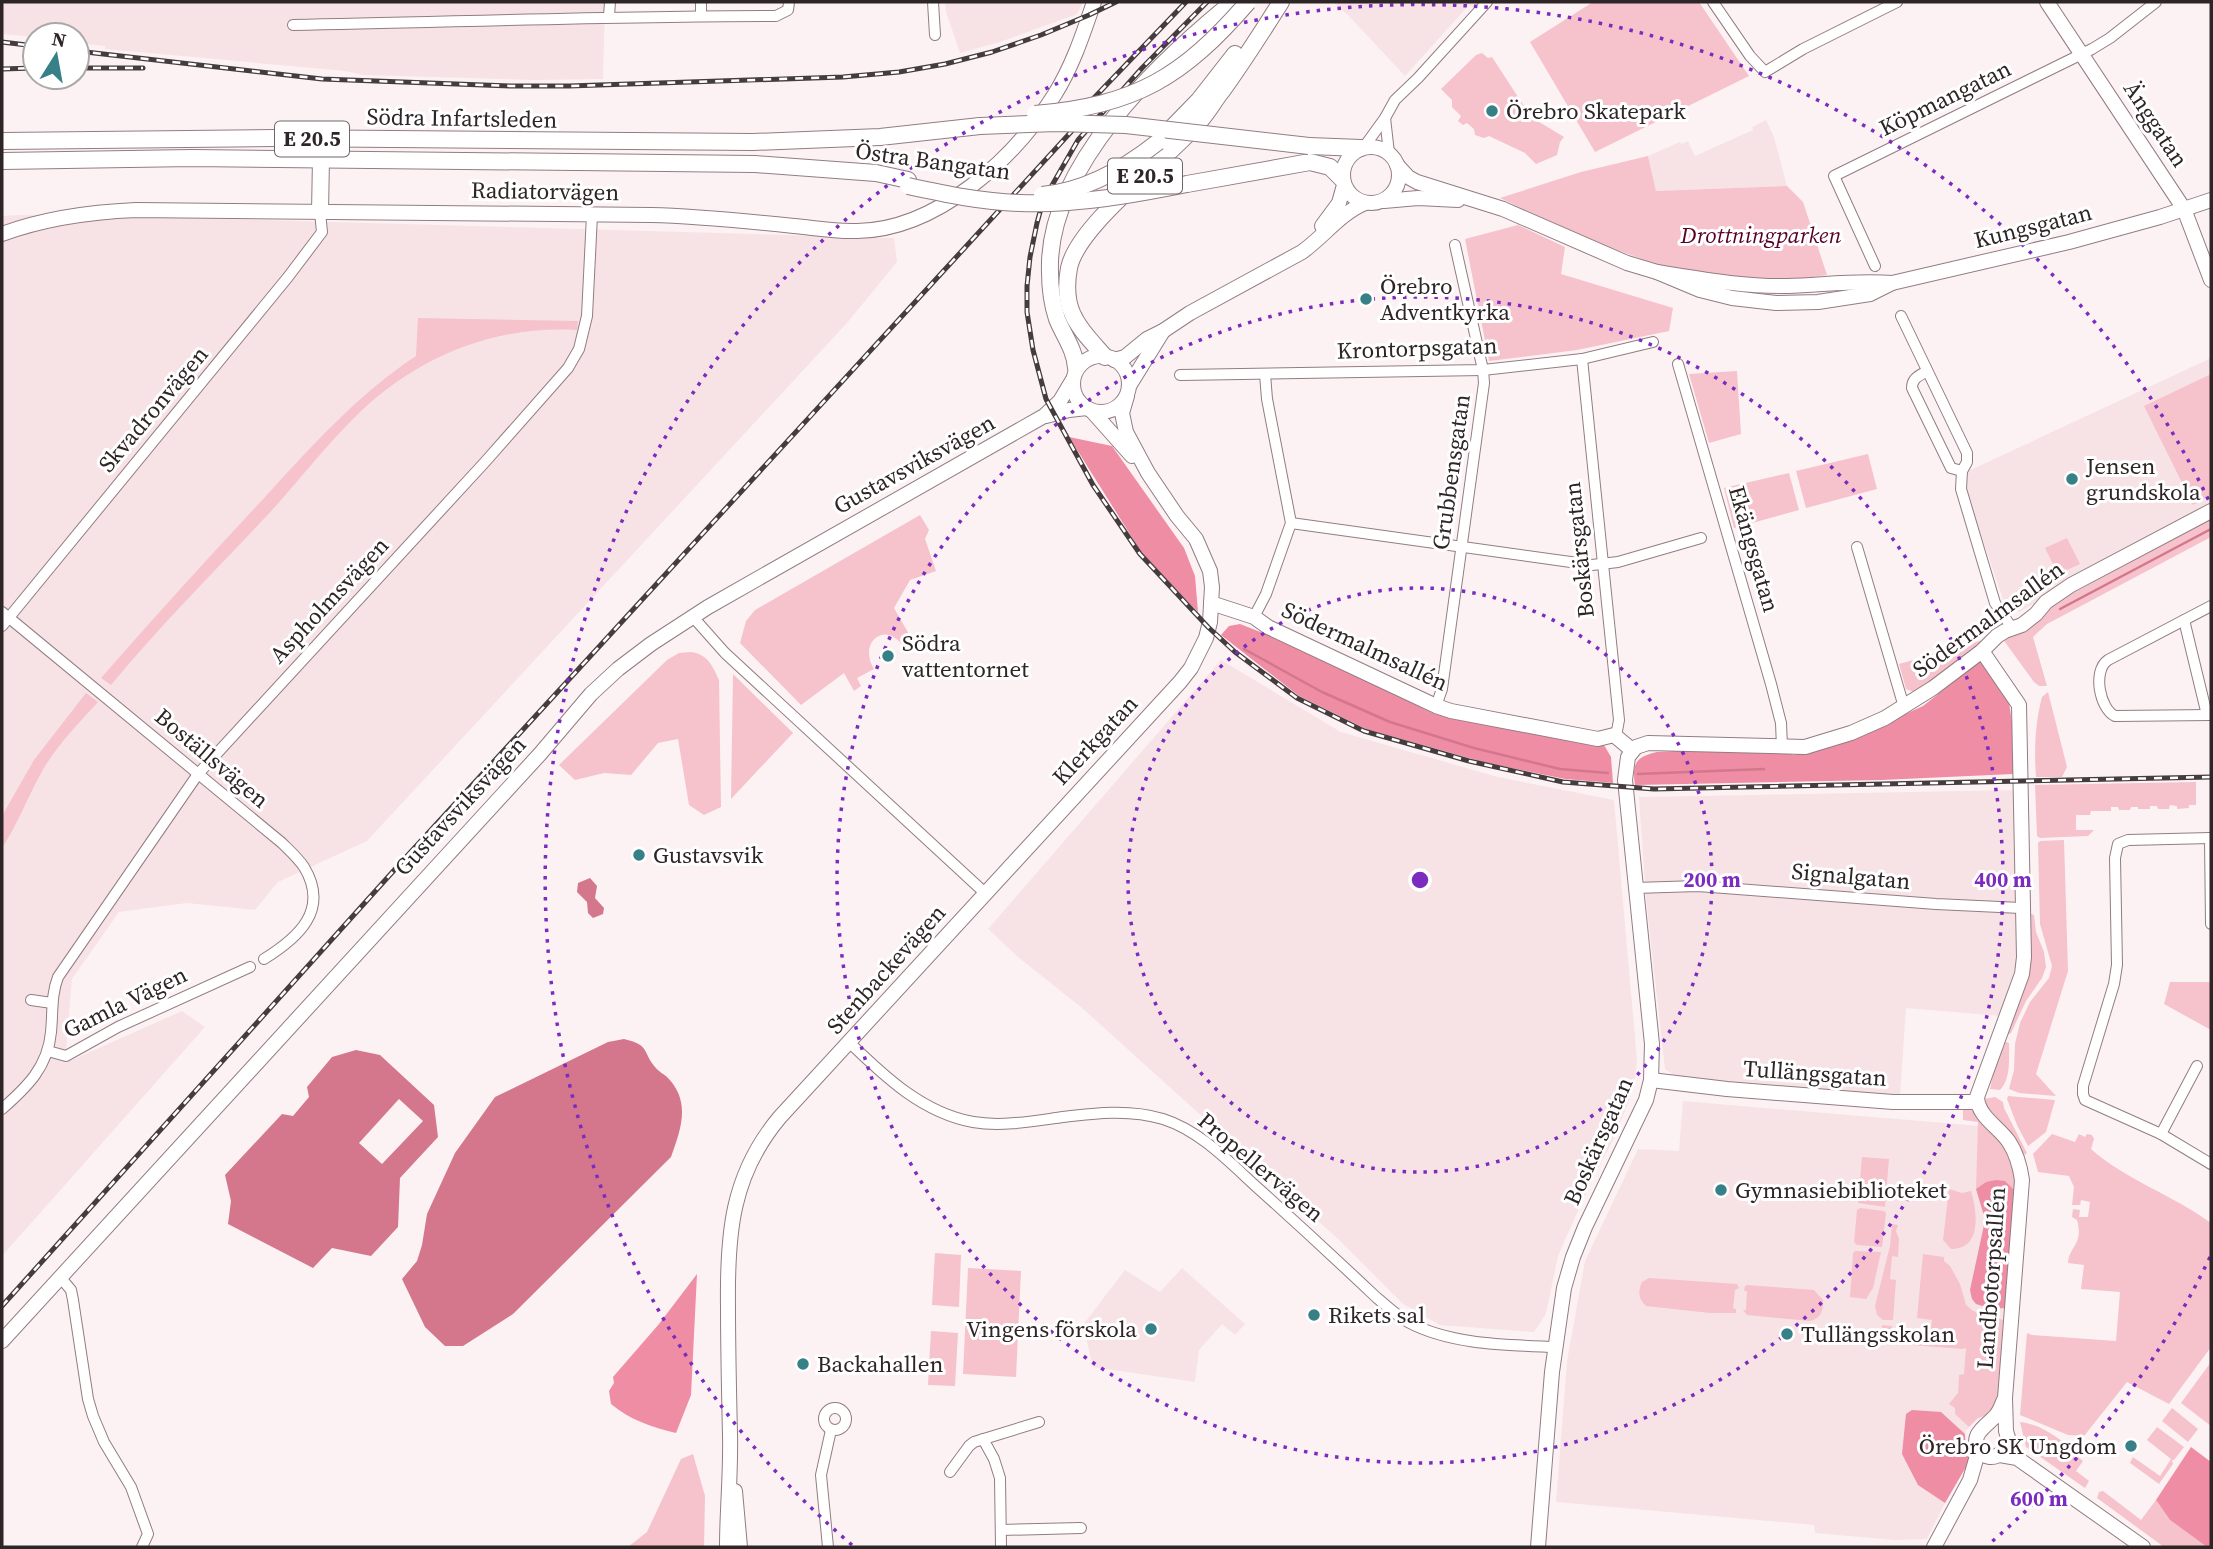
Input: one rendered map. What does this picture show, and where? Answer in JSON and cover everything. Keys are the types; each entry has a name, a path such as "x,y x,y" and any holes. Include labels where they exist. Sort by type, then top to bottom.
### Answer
{"main road":[{"name":"E 20.5","path":"1074,375 1076,358 1051,298 1049,271 1055,231 1066,196 1094,146 1127,102 1175,52 1233,2"},
{"name":"Östra Bangatan","path":"980,126 1007,118 1088,107 1135,94 1177,71 1195,57 1248,2"},
{"name":"E 20.5","path":"1109,358 1083,333 1070,310 1069,267 1076,250 1103,215 1202,120 1251,50 1280,2"},
{"name":"Östra Bangatan","path":"755,164 844,171 874,180 992,195 1058,193 1121,169 1158,142 1199,100 1264,16 1280,2"},
{"path":"980,126 1056,123 1126,125 1310,146 1362,148"},
{"name":"Södra Infartsleden","path":"2,141 275,138 753,142 880,136 980,126"},
{"name":"Södra Infartsleden","path":"2,161 160,158 755,164"},
{"path":"320,212 321,159"},
{"path":"908,183 994,201 1046,204 1107,198 1310,162 1331,167 1343,187"}],"street":[{"path":"609,16 610,2"},
{"path":"701,2 701,16"},
{"path":"293,25 510,21 609,16 776,16 788,10 789,2"},
{"path":"933,2 935,35"},
{"name":"Radiatorvägen","path":"2,234 40,222 102,211 687,216 832,230 857,231 893,226 929,213 969,187 1014,146 1046,107 1076,53 1094,2"},
{"path":"1330,223 1343,187 1343,169 1347,159 1362,148 1395,100 1487,2"},
{"path":"1716,3 1750,56 1765,72 1897,2"},
{"name":"Änggatan","path":"2047,2 2184,209 2211,280"},
{"name":"Köpmangatan","path":"1875,266 1834,176 2082,54 2110,38 2156,2"},
{"path":"1385,118 1389,153"},
{"path":"1148,473 1076,398 1073,390 1074,375 1083,360 1094,357 1125,357 1147,338 1294,255 1330,223 1359,205 1383,201 1392,194 1398,184 1398,165 1389,153 1377,147 1362,148"},
{"name":"Kungsgatan","path":"1398,165 1408,177 1417,182 1483,202 1587,247 1657,272 1753,286 1873,281 1892,283 2069,242 2211,200"},
{"path":"1343,187 1359,205"},
{"name":"Kungsgatan","path":"1383,201 1418,198 1483,202"},
{"name":"Skvadronvägen","path":"4,619 251,323 320,236 320,212"},
{"name":"Aspholmsvägen","path":"48,1051 52,1003 58,977 198,774 485,462 575,359 587,316 592,215"},
{"name":"Grubbensgatan","path":"1436,706 1442,689 1484,383 1455,245"},
{"path":"1901,316 1967,453 1961,489 1995,603 2012,628"},
{"path":"1089,409 1099,412 1119,407 1163,331"},
{"name":"Krontorpsgatan","path":"1180,374 1483,370 1582,359 1653,342"},
{"path":"1109,358 1124,368 1128,376 1123,423 1148,473 1204,555 1212,587 1211,603"},
{"name":"Boskärsgatan","path":"1582,359 1619,720 1614,735"},
{"name":"Ekängsgatan","path":"1678,364 1771,684 1781,723 1782,747"},
{"path":"1927,371 1912,382 1912,388 1951,467 1962,471"},
{"path":"1254,617 1266,594 1291,523 1266,399 1265,374"},
{"name":"Gustavsviksvägen","path":"2,1341 540,754 591,694 638,653 693,617 1044,416 1060,401 1074,375"},
{"name":"Gustavsviksvägen","path":"1044,416 1089,409"},
{"name":"Södermalmsallén","path":"1632,750 1660,742 1808,746 1851,733 1904,707 1956,671 1997,636 2022,625 2046,602 2071,585 2211,511"},
{"path":"1291,523 1603,564 1701,538"},
{"name":"Södermalmsallén","path":"1857,547 1904,707"},
{"name":"Södermalmsallén","path":"1211,603 1254,617 1436,706 1488,719 1598,739 1614,735"},
{"name":"Klerkgatan","path":"985,893 1191,668 1206,638 1211,603"},
{"path":"2184,620 2209,715 2115,716 2109,713 2098,681 2102,664 2184,620 2211,606"},
{"path":"693,617 725,653 985,893"},
{"name":"Boställsvägen","path":"4,619 282,843 303,865 311,883 313,904 310,915 292,940 264,959"},
{"path":"1977,1102 1980,1084 2022,974 2024,957 2019,705 1982,651"},
{"path":"1614,735 1632,750"},
{"name":"Boskärsgatan","path":"1538,1547 1555,1347 1564,1288 1575,1251 1642,1111 1651,1080 1652,1044 1625,767 1632,750"},
{"path":"2211,924 2211,838 2121,841 2115,849 2117,965 2114,984 2083,1086 2085,1100 2161,1134 2211,1164"},
{"name":"Signalgatan","path":"1636,888 1698,886 2021,908"},
{"name":"Stenbackevägen","path":"740,1547 730,1448 727,1375 728,1252 732,1215 749,1163 767,1133 985,893"},
{"name":"Gamla Vägen","path":"2,1109 29,1084 43,1064 48,1051 66,1056 118,1027 250,967"},
{"path":"31,1000 52,1003"},
{"name":"Propellervägen","path":"850,1043 908,1094 959,1119 989,1123 1016,1122 1117,1112 1165,1120 1206,1142 1377,1298 1407,1321 1432,1332 1457,1338 1555,1347"},
{"path":"2161,1134 2197,1066"},
{"name":"Tullängsgatan","path":"1651,1080 1893,1102 1977,1102"},
{"name":"Landbotorpsallén","path":"1977,1102 1979,1110 2013,1148 2021,1166 2005,1398 2007,1436"},
{"path":"60,1277 71,1290 93,1416 104,1442 131,1487 148,1534 142,1547"},
{"name":"Landbotorpsallén","path":"1983,1427 1995,1416 2005,1398"},
{"path":"950,1472 969,1446 1039,1422"},
{"path":"2017,1458 2007,1436 1994,1424 1983,1427 1976,1438 1984,1455 2017,1458 2143,1547"},
{"path":"828,1547 821,1475 831,1430"},
{"path":"1970,1480 2006,1450 2007,1436"},
{"path":"983,1439 999,1469 1002,1547"},
{"name":"Stenbackevägen","path":"727,1547 730,1448"},
{"path":"1934,1547 1970,1480 1979,1449"},
{"path":"1001,1530 1081,1528"}],"shaded area":[{"path":"2,2 605,2 603,79 534,80 364,75 105,49 105,46 91,44 91,21 21,21 21,36 2,34"},
{"path":"945,2 1083,2 1077,14 1000,42 960,53"},
{"path":"1333,2 1478,2 1473,7 1469,5 1405,76"},
{"path":"1766,120 1774,137 1787,186 1656,191 1648,156 1688,141 1695,156 1753,130 1752,127"},
{"path":"2,216 894,238 897,262 847,323 367,841 278,882 255,910 187,903 119,912 72,979 65,1063 182,1011 205,1027 2,1256"},
{"name":"Jensen grundskola","path":"2211,358 2211,379 2210,376 2193,504 2211,495 2211,505 2019,612 2006,608 1964,485 1964,473"},
{"path":"1069,437 1112,446 1184,548 1195,576 1198,612 1143,555"},
{"path":"1240,624 1289,643 1432,713 1604,745 1611,757 1613,783 1565,779 1483,762 1366,729 1299,696 1221,635 1229,626"},
{"path":"1983,659 2008,695 2014,737 2013,774 1881,780 1635,785 1634,772 1637,762 1644,756 1657,752 1763,747 1794,755 1838,745 1923,706"},
{"path":"1221,660 1341,732 1498,777 1614,800 1637,1060 1635,1078 1613,1140 1558,1256 1546,1314 1534,1332 1440,1325 1403,1304 1338,1239 1082,1008 1018,957 988,929"},
{"path":"2016,790 2018,947 2013,980 2000,1016 1906,1008 1900,1096 1678,1078 1665,1069 1646,899 1639,797"},
{"path":"590,878 597,886 595,898 604,908 603,914 593,918 588,913 587,902 577,892 578,883"},
{"path":"624,1039 642,1046 655,1067 668,1078 680,1097 681,1126 671,1157 513,1314 463,1346 445,1346 425,1327 402,1279 417,1261 427,1214 455,1153 495,1097 608,1042"},
{"path":"356,1050 380,1055 434,1105 438,1137 400,1178 398,1227 371,1256 332,1248 313,1268 228,1224 231,1201 225,1175 282,1114 293,1116 309,1097 307,1087 332,1057","holes":["399,1099 423,1121 382,1164 359,1143"]},
{"name":"Tullängsskolan","path":"1683,1101 1981,1126 2012,1176 2009,1263 1996,1413 1982,1413 1966,1430 1964,1444 1970,1460 1927,1539 1894,1540 1815,1533 1814,1525 1556,1502 1567,1361 1585,1261 1638,1149 1679,1151"},
{"path":"2005,1181 2014,1190 2005,1308 1992,1309 1976,1304 1970,1290 1984,1225 1976,1189 1986,1182"},
{"name":"Vingens förskola","path":"1182,1268 1245,1324 1235,1335 1222,1324 1199,1350 1195,1382 1093,1367 1083,1325 1125,1270 1160,1292"},
{"path":"697,1274 691,1395 676,1433 626,1414 611,1404 609,1391 614,1383 613,1377 659,1324"},
{"path":"1912,1410 1941,1412 1965,1434 1966,1451 1970,1460 1945,1503 1918,1485 1902,1454 1906,1414"},
{"path":"2191,1447 2211,1462 2211,1547 2207,1547 2170,1520 2156,1500"}],"green space":[{"path":"1593,2 1699,2 1749,76 1595,152 1530,42"},
{"name":"Örebro Skatepark","path":"1482,53 1488,58 1492,57 1531,117 1564,137 1557,155 1536,164 1525,153 1489,136 1484,138 1475,135 1474,129 1467,123 1463,125 1458,121 1461,116 1452,107 1452,100 1441,89 1476,55"},
{"name":"Drottningparken","path":"1648,156 1656,191 1787,186 1803,202 1827,275 1758,283 1690,273 1625,253 1500,198 1581,172"},
{"name":"Drottningparken","path":"1518,225 1565,247 1561,274 1673,308 1669,331 1577,350 1489,361 1465,239"},
{"path":"418,318 578,321 577,330 514,333 455,350 427,363 375,398 170,617 111,685 101,678 318,440 355,404 416,356"},
{"path":"1737,371 1741,434 1709,443 1689,374"},
{"path":"2209,375 2211,495 2193,505 2144,406"},
{"path":"1868,454 1877,489 1806,508 1796,471"},
{"path":"1789,473 1799,510 1734,528 1724,488"},
{"path":"920,515 929,530 925,539 936,571 910,580 894,608 913,641 904,648 890,635 876,638 869,650 874,669 857,678 861,686 854,691 844,673 801,705 740,643 746,621 755,610"},
{"path":"2211,519 2211,537 2047,624 2033,637 2047,686 2039,686 2034,682 2002,638 2060,600"},
{"path":"2067,538 2080,564 2058,574 2045,548"},
{"path":"1983,640 1914,692 1906,689 1899,664"},
{"path":"691,652 706,658 719,680 721,807 704,815 689,805 678,739 658,743 631,775 604,773 575,780 559,765 667,660 679,653"},
{"path":"733,674 793,733 731,799"},
{"path":"2048,692 2067,767 2062,777 2036,777 2038,717 2042,697"},
{"path":"86,693 98,702 52,755 2,848 2,816 34,760"},
{"path":"2196,782 2196,805 2189,805 2189,808 2177,809 2177,806 2170,805 2169,809 2150,806 2150,809 2131,807 2130,810 2119,810 2118,807 2111,807 2111,811 2091,811 2090,815 2076,815 2076,830 2094,830 2088,836 2037,836 2035,785"},
{"path":"2064,840 2068,971 2036,1074 2056,1096 2019,1093 2009,1089 2020,1023 2030,1002 2049,978 2052,966 2040,924 2038,843"},
{"path":"2029,913 2034,915 2046,967 2011,1033 2007,1035"},
{"path":"2170,982 2211,982 2211,1030 2164,1004"},
{"path":"2009,1043 2009,1068 2006,1080 2000,1090 1990,1089 1996,1061 2005,1045 2001,1044"},
{"path":"2008,1096 2055,1100 2046,1132 2028,1146 2017,1125"},
{"path":"1995,1097 2003,1102 2027,1153 2023,1156 1988,1113 1984,1099"},
{"path":"1963,1109 1975,1111 2006,1150 2013,1164 2017,1191 1986,1182 1976,1189 1978,1122 1963,1120"},
{"path":"2052,1134 2075,1142 2079,1134 2085,1137 2087,1134 2092,1135 2094,1139 2091,1149 2105,1160 2211,1223 2211,1347 2169,1404 2127,1382 2084,1436 2068,1435 2020,1415 2027,1333 2116,1341 2120,1292 2081,1289 2084,1265 2068,1263 2079,1235 2077,1220 2072,1217 2073,1209 2080,1210 2079,1217 2088,1217 2090,1202 2081,1200 2080,1205 2072,1205 2074,1187 2069,1176 2038,1172 2033,1154"},
{"path":"1862,1157 1889,1159 1885,1207 1858,1203"},
{"path":"1949,1189 1962,1193 1971,1191 1976,1218 1973,1236 1968,1243 1951,1249 1943,1240"},
{"path":"1860,1208 1886,1213 1882,1247 1857,1245 1854,1242 1857,1210"},
{"path":"1892,1224 1898,1225 1896,1231 1899,1239 1898,1257 1892,1256 1890,1279 1896,1280 1893,1320 1883,1320 1877,1315 1875,1306 1890,1246"},
{"path":"1855,1251 1881,1252 1873,1288 1866,1299 1850,1297"},
{"path":"935,1253 961,1255 959,1307 932,1305"},
{"path":"1923,1254 1944,1257 1960,1284 1966,1305 1973,1311 2003,1320 2001,1395 1990,1413 1977,1419 1969,1427 1949,1404 1958,1393 1959,1375 1964,1374 1966,1348 1887,1343 1882,1330 1882,1325 1892,1326 1892,1331 1930,1334 1932,1320 1917,1318"},
{"path":"968,1268 1021,1271 1016,1377 963,1374"},
{"path":"1649,1278 1737,1284 1739,1288 1735,1290 1733,1308 1736,1313 1646,1306 1641,1301 1639,1292 1642,1282"},
{"path":"1747,1285 1814,1290 1823,1300 1822,1311 1819,1317 1809,1321 1747,1315 1743,1310 1746,1310 1747,1291 1744,1291"},
{"path":"931,1331 958,1333 955,1386 928,1385"},
{"path":"2211,1362 2211,1426 2181,1403"},
{"path":"2172,1408 2198,1429 2188,1442 2162,1421"},
{"path":"2020,1422 2044,1430 2078,1452 2083,1461 2076,1471 2089,1481 2085,1488 2026,1447"},
{"path":"2157,1427 2184,1447 2172,1460 2173,1464 2159,1484 2130,1463 2133,1457 2160,1476 2171,1459 2147,1440"},
{"path":"693,1454 705,1496 704,1547 628,1547 647,1532 681,1459"},
{"path":"2103,1491 2141,1520 2156,1500 2170,1520 2207,1547 2164,1547 2097,1498 2099,1492"}],"waterway":[{"path":"2060,609 2211,529"},
{"path":"1244,649 1322,692 1390,722 1474,748 1560,769 1608,773"},
{"path":"1638,774 1764,769"}],"railway":[{"path":"91,53 322,79 511,86 843,77 899,72 992,52 1041,35 1116,2"},
{"path":"1067,126 1186,2"},
{"path":"1207,2 1142,68 1078,140 1043,201 1030,257 1027,312 1033,350 1046,399 1093,485 1140,554 1235,652 1297,698 1364,731 1469,761 1563,782 1654,789 2211,777"},
{"path":"2,42 21,44"},
{"path":"2,69 21,68"},
{"path":"91,68 143,68"},
{"path":"2,1306 397,867 1081,121"}],"place":[{"name":"Örebro Skatepark","path":"1492,111"},
{"name":"Örebro Adventkyrka","path":"1366,299"},
{"name":"Jensen grundskola","path":"2072,479"},
{"name":"Södra vattentornet","path":"888,656"},
{"name":"Gustavsvik","path":"639,855"},
{"name":"Gymnasiebiblioteket","path":"1721,1190"},
{"name":"Rikets sal","path":"1314,1315"},
{"name":"Vingens förskola","path":"1151,1329"},
{"name":"Tullängsskolan","path":"1787,1334"},
{"name":"Backahallen","path":"803,1364"},
{"name":"Örebro SK Ungdom","path":"2131,1446"}]}
